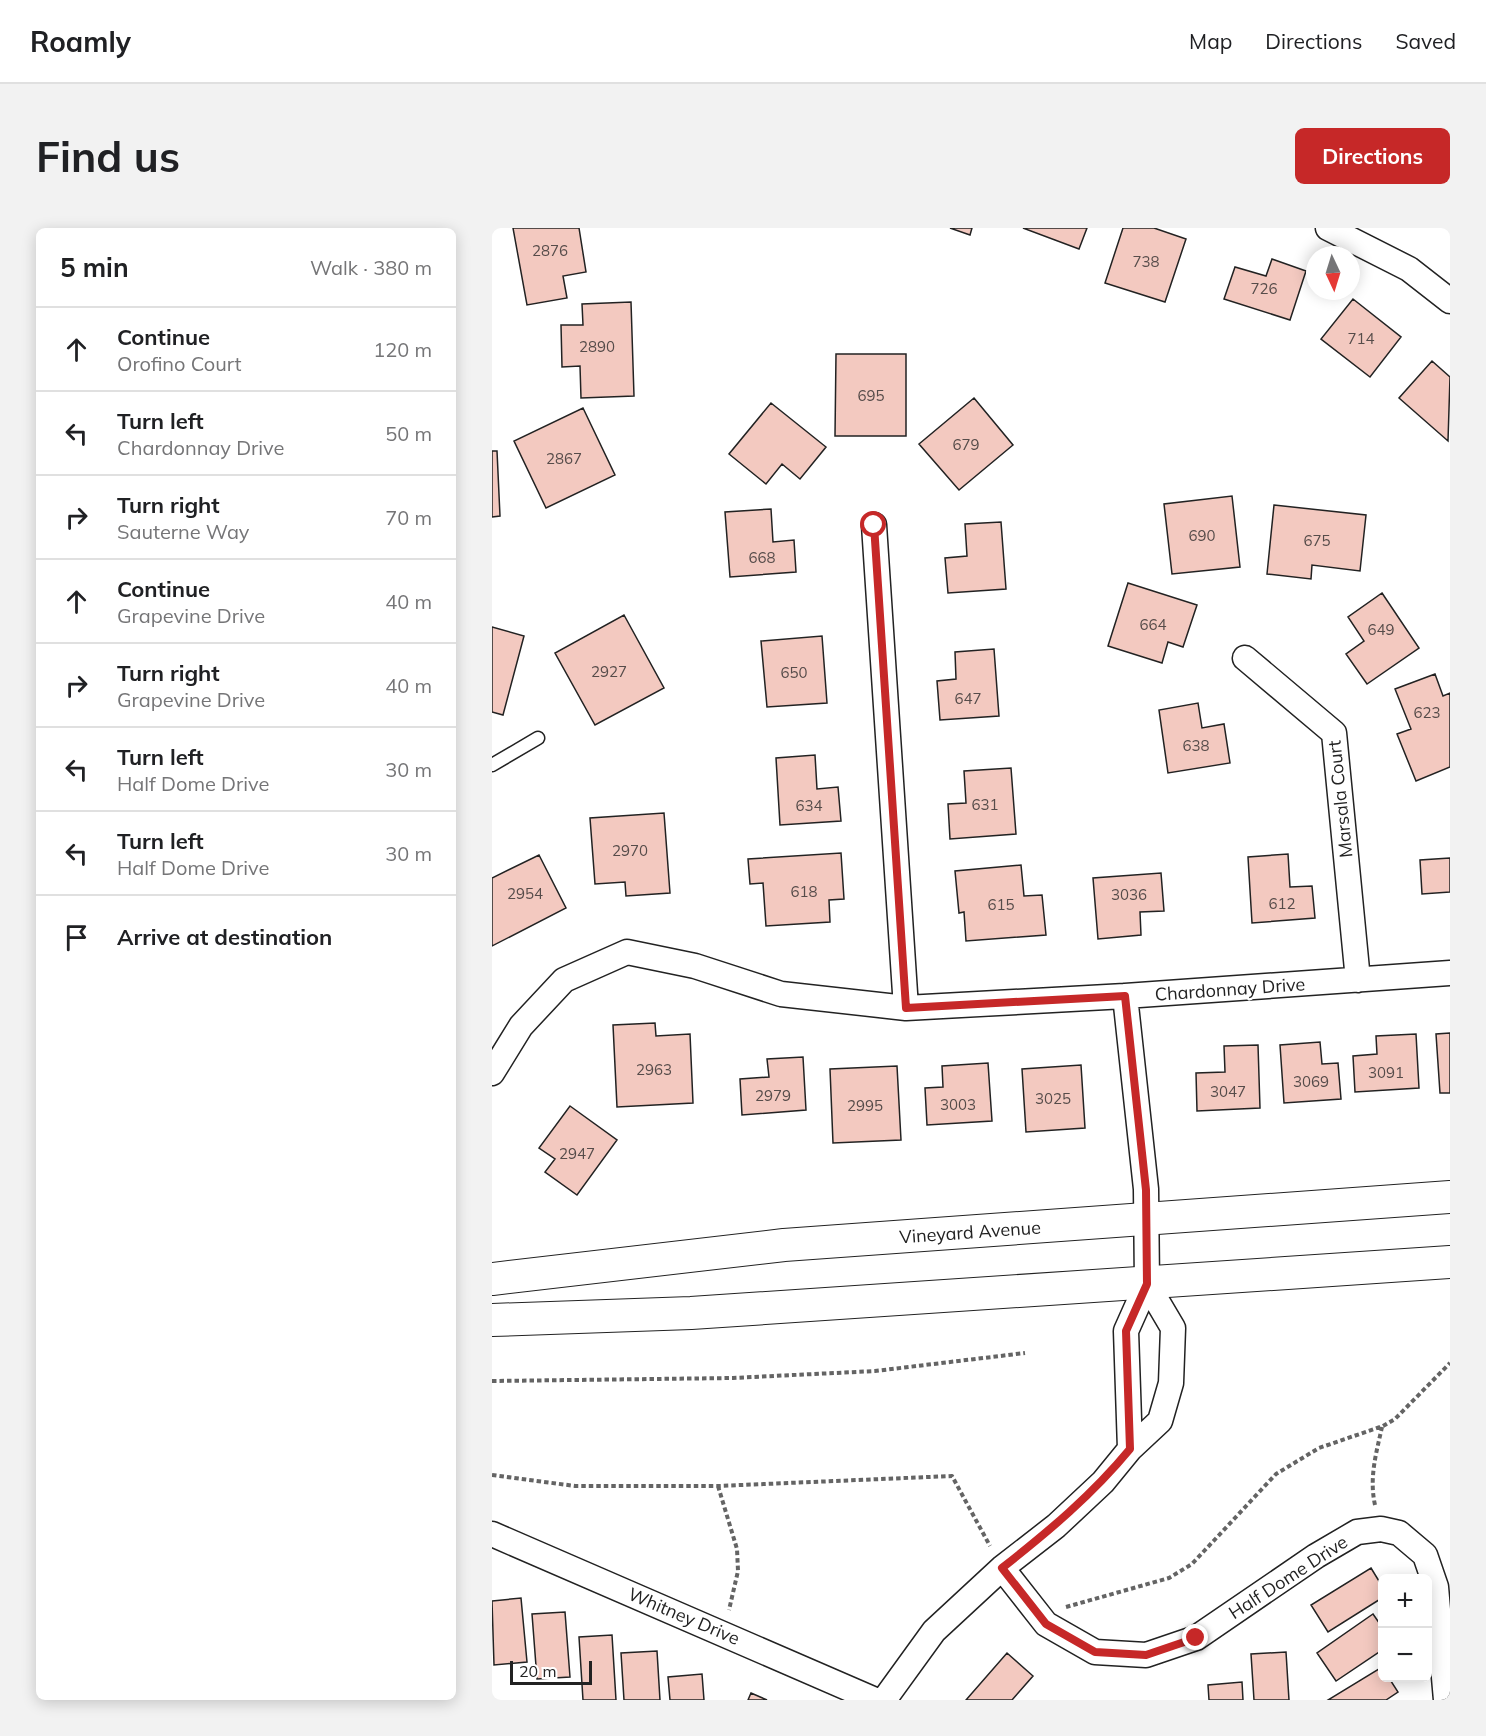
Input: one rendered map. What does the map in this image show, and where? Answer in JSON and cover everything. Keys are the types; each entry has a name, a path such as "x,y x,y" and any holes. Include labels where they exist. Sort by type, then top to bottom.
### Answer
{"street":[{"path":"1328,228 1409,269 1450,301"},
{"path":"874,525 906,1008"},
{"name":"Marsala Court","path":"1245,658 1334,733 1358,980"},
{"name":"Chardonnay Drive","path":"492,1072 521,1026 564,980 627,952 695,966 782,994 906,1008 1125,996 1450,973"},
{"path":"1125,996 1146,1190 1147,1284 1126,1331 1130,1449"},
{"name":"Vineyard Avenue","path":"492,1279 784,1245 1450,1197"},
{"path":"492,1320 691,1313 1450,1262"},
{"path":"884,1700 934,1630 1002,1568 1103,1482 1130,1449 1160,1421 1171,1383 1173,1328 1147,1284"},
{"path":"1381,1529 1399,1533 1425,1555 1436,1587 1446,1700"},
{"name":"Half Dome Drive","path":"1002,1568 1046,1624 1095,1652 1146,1655 1196,1638 1357,1532 1381,1529"},
{"name":"Whitney Drive","path":"492,1534 875,1700"}],"lane":[{"path":"492,765 538,738"}],"path":[{"path":"492,1381 733,1378 875,1371 1025,1353"},
{"path":"1046,1624 1069,1605 1169,1578 1192,1564 1276,1474 1319,1448 1383,1426 1395,1419 1450,1363"},
{"path":"1381,1529 1371,1489 1372,1470 1383,1426"},
{"path":"492,1475 576,1486 718,1486 952,1476 1002,1568"},
{"path":"718,1486 737,1549 738,1571 724,1633"}],"building":[{"path":"513,228 579,228 586,272 563,276 567,298 527,305"},
{"path":"950,228 972,228 970,235"},
{"path":"1023,228 1087,228 1079,249"},
{"path":"1123,228 1154,228 1186,239 1165,302 1105,283"},
{"path":"1272,259 1306,271 1290,320 1224,299 1235,267 1266,276"},
{"path":"1352,300 1401,337 1370,377 1321,339"},
{"path":"631,302 634,396 581,398 580,366 562,367 561,325 583,325 582,304"},
{"path":"836,354 906,354 906,436 835,436"},
{"path":"1432,361 1450,377 1448,441 1399,398"},
{"path":"974,398 1013,445 959,490 919,444"},
{"path":"771,403 826,447 800,479 782,464 766,484 729,454"},
{"path":"583,408 615,475 546,508 514,441"},
{"path":"492,451 497,451 500,516 492,517"},
{"path":"1232,496 1240,567 1172,574 1164,504"},
{"path":"1274,505 1366,515 1360,571 1312,565 1311,579 1267,574"},
{"path":"771,509 773,542 794,540 796,572 730,577 725,512"},
{"path":"1001,522 1006,589 948,593 945,558 967,556 965,524"},
{"path":"1128,583 1197,605 1183,647 1168,642 1162,663 1108,646"},
{"path":"1382,593 1419,648 1367,684 1346,654 1364,641 1348,617"},
{"path":"624,615 664,688 595,725 555,653"},
{"path":"492,627 524,636 503,715 492,712"},
{"path":"822,636 827,703 767,707 761,641"},
{"path":"994,649 999,716 940,720 937,681 956,679 955,652"},
{"path":"1435,674 1443,696 1450,693 1450,767 1416,781 1397,734 1411,729 1395,689"},
{"path":"1198,703 1202,728 1224,724 1230,763 1168,773 1159,710"},
{"path":"815,755 817,789 838,787 841,821 780,825 776,758"},
{"path":"1011,768 1016,834 950,839 948,804 966,803 964,771"},
{"path":"664,813 670,893 626,896 625,882 595,884 590,818"},
{"path":"841,853 844,899 829,900 830,922 766,926 763,883 750,884 748,859"},
{"path":"1288,854 1290,887 1312,886 1315,918 1252,923 1248,857"},
{"path":"539,855 566,908 492,946 492,878"},
{"path":"1450,858 1450,892 1422,894 1420,860"},
{"path":"1021,865 1024,896 1042,895 1046,935 966,941 964,912 959,913 955,871"},
{"path":"1161,873 1164,911 1140,912 1141,935 1098,939 1093,878"},
{"path":"655,1023 656,1036 690,1034 693,1103 617,1107 613,1025"},
{"path":"1450,1033 1450,1093 1440,1093 1436,1034"},
{"path":"1416,1034 1419,1088 1355,1092 1353,1056 1377,1054 1376,1036"},
{"path":"1320,1042 1322,1064 1338,1063 1341,1099 1284,1103 1280,1045"},
{"path":"1258,1045 1260,1108 1197,1111 1196,1073 1225,1072 1224,1046"},
{"path":"803,1057 806,1110 742,1115 740,1079 769,1077 767,1059"},
{"path":"988,1063 992,1121 927,1125 925,1088 943,1087 942,1066"},
{"path":"1081,1065 1085,1128 1026,1132 1022,1069"},
{"path":"897,1066 901,1140 833,1143 830,1069"},
{"path":"570,1106 617,1140 577,1195 545,1172 555,1159 539,1148"},
{"path":"1371,1568 1378,1579 1378,1601 1328,1632 1311,1605"},
{"path":"521,1598 527,1662 494,1665 492,1601"},
{"path":"565,1612 570,1677 537,1679 532,1614"},
{"path":"1373,1614 1378,1621 1378,1653 1336,1681 1317,1653"},
{"path":"612,1635 616,1700 583,1700 579,1637"},
{"path":"657,1651 660,1700 624,1700 621,1653"},
{"path":"1286,1652 1289,1700 1254,1700 1251,1654"},
{"path":"1007,1653 1033,1676 1012,1700 966,1700"},
{"path":"1378,1669 1378,1682 1392,1682 1398,1692 1386,1700 1328,1700"},
{"path":"702,1674 704,1700 670,1700 668,1677"},
{"path":"1242,1682 1243,1700 1209,1700 1208,1685"},
{"path":"751,1693 767,1700 748,1700"}],"route":[{"path":"874,525 906,1008 1125,996 1146,1190 1147,1284 1126,1331 1130,1449 1103,1482 1056,1526 1002,1568 1046,1624 1095,1652 1146,1655 1196,1638"}]}
